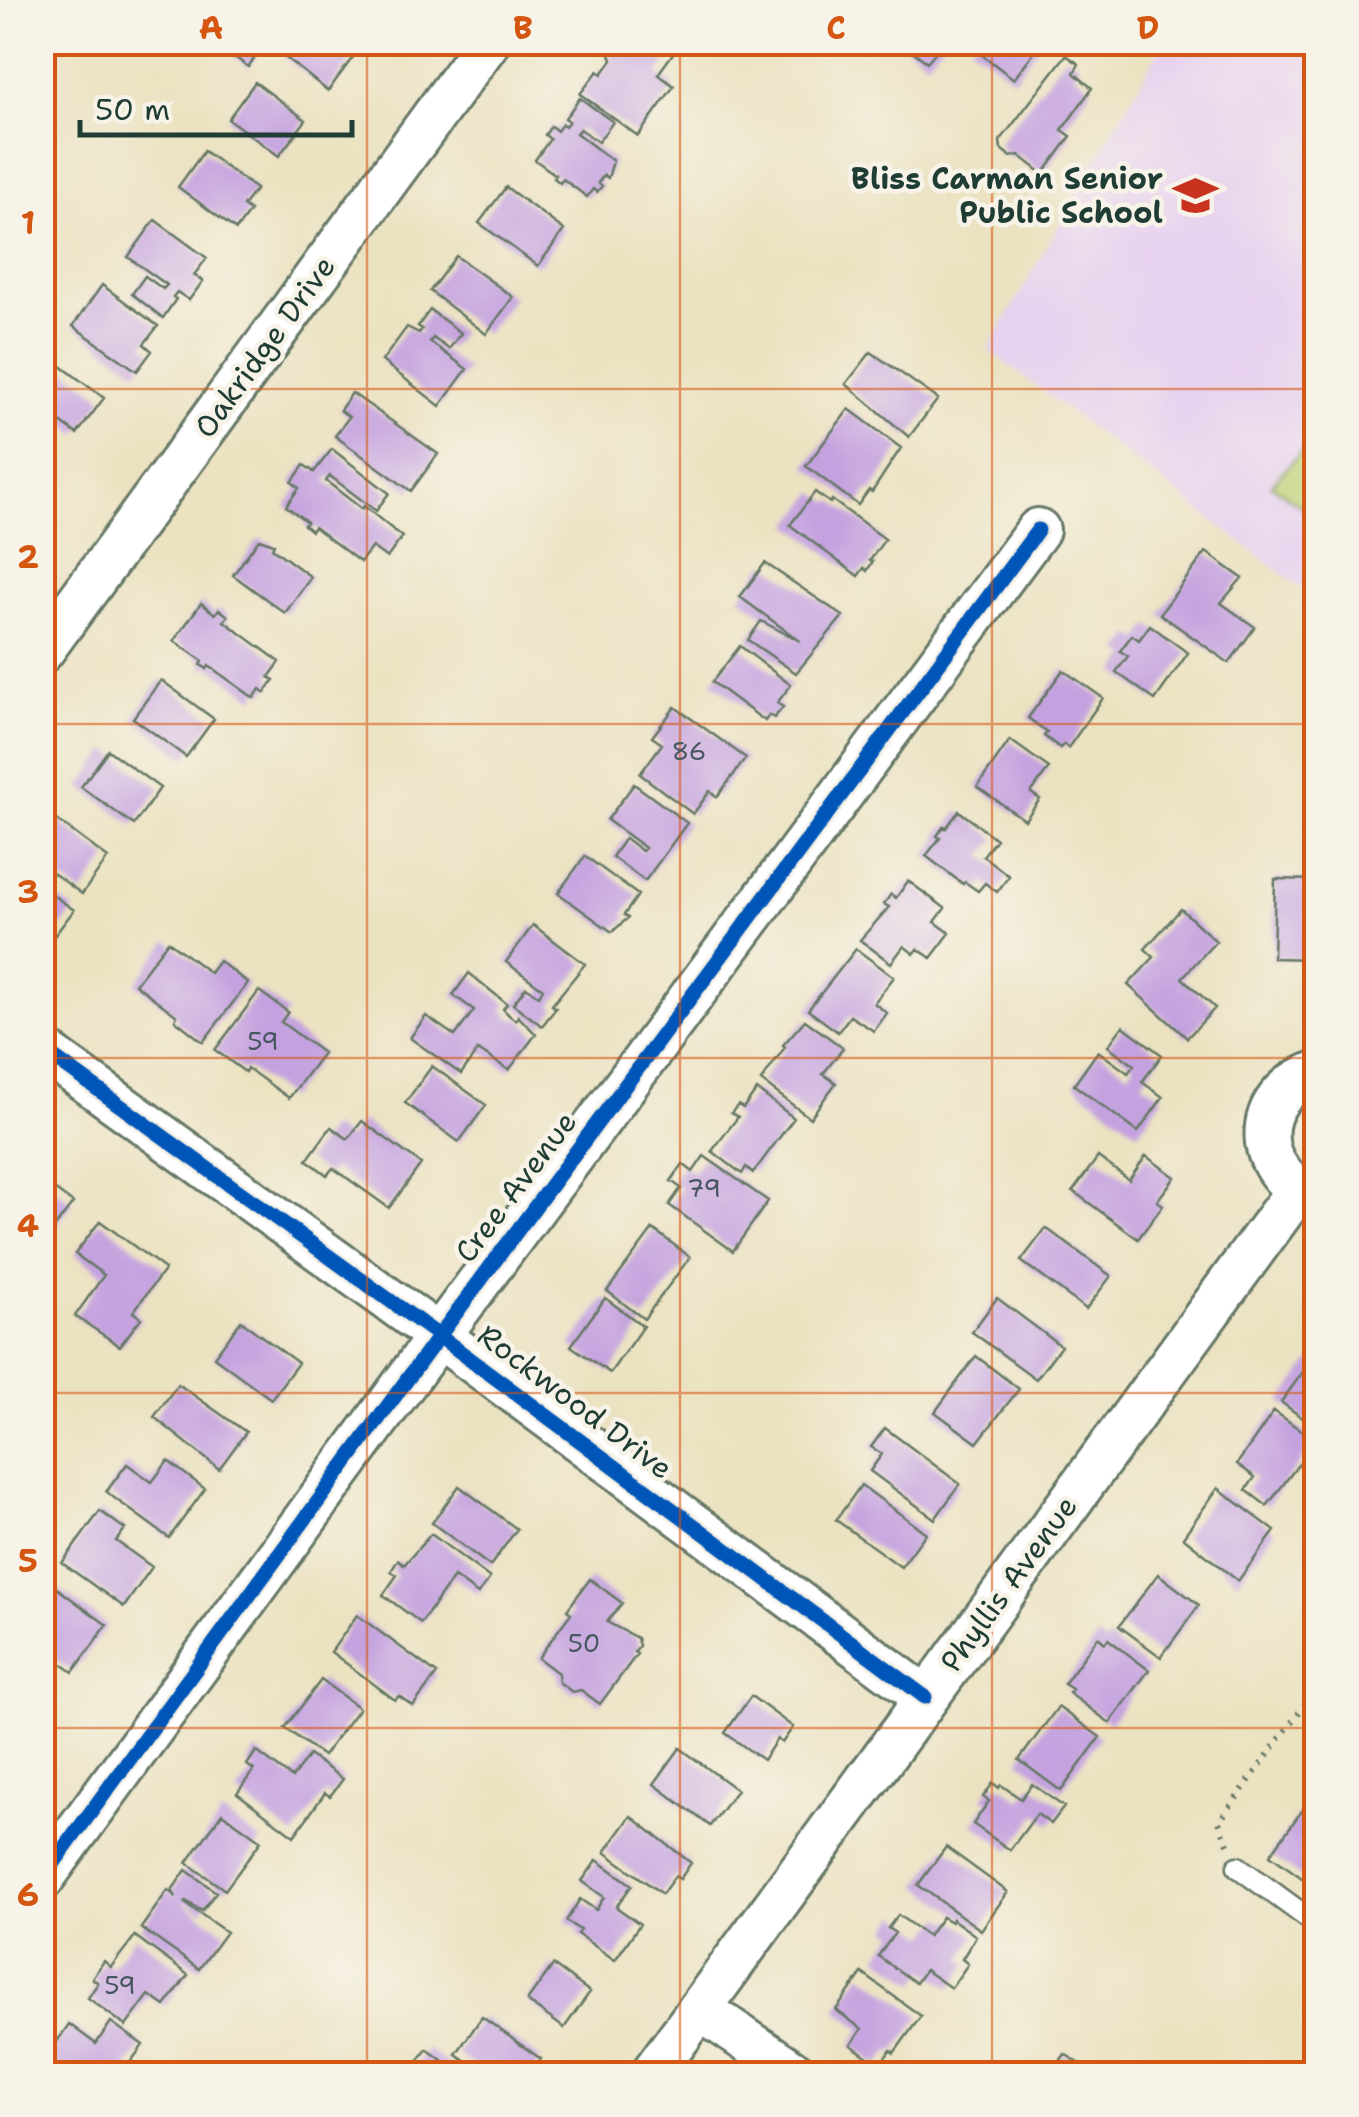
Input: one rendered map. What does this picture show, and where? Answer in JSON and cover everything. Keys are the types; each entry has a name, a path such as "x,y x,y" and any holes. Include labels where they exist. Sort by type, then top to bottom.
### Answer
{"street":[{"name":"Oakridge Drive","path":"42,651 488,42"},
{"name":"Cree Avenue","path":"42,1878 1038,530"},
{"name":"Rockwood Drive","path":"42,1049 439,1336 925,1697"},
{"name":"Phyllis Avenue","path":"652,2074 925,1697 1307,1195 1280,1177 1266,1138 1269,1116 1279,1097 1295,1082 1316,1073"},
{"path":"700,2009 796,2074"}],"lane":[{"path":"1238,1866 1316,1924"}],"path":[{"path":"1238,1866 1218,1822 1316,1689"}],"shaded area":[{"name":"Bliss Carman Senior Public School","path":"1163,43 1316,43 1316,599 988,350"}],"green space":[{"path":"1316,436 1316,517 1271,485"}],"building":[{"path":"215,42 350,42 359,49 328,91 264,45 248,67"},
{"path":"618,42 662,42 674,52 658,74 674,86 638,136 580,94 598,71 602,74"},
{"path":"900,42 944,42 927,62"},
{"path":"973,42 1040,44 1014,79 970,46"},
{"path":"1066,55 1079,64 1074,73 1092,88 1062,130 1071,136 1043,174 1019,155 1011,157 1001,149 1000,141"},
{"path":"255,82 306,120 279,156 228,119"},
{"path":"580,98 613,122 598,142 580,129 576,133 613,161 608,178 604,175 598,183 602,186 587,197 563,179 560,183 554,178 556,175 535,160 550,139 545,135 551,126 557,131 562,124 565,126 569,121 565,118"},
{"path":"204,151 256,189 243,206 250,211 236,230 178,187"},
{"path":"506,187 564,230 538,266 479,223"},
{"path":"155,220 207,258 194,275 203,281 189,300 177,292 163,318 132,294 145,276 163,289 167,285 128,257"},
{"path":"456,256 513,297 486,334 430,291"},
{"path":"102,285 158,326 144,344 152,351 137,371 73,326"},
{"path":"430,310 461,333 449,349 433,338 430,342 467,369 440,406 382,361 407,327 419,333 422,329 418,326"},
{"path":"871,352 938,399 909,437 846,384"},
{"path":"53,360 104,398 77,434 42,409 42,374"},
{"path":"352,393 438,454 411,491 335,436 349,417 340,410"},
{"path":"849,409 901,448 872,492 869,490 858,505 806,466"},
{"path":"332,449 389,493 376,511 330,476 326,481 402,537 387,558 372,547 360,562 314,527 311,531 304,525 307,522 286,506 299,488 292,482 304,465 314,472"},
{"path":"42,459 54,467 42,482"},
{"path":"815,492 885,539 867,571 864,568 858,576 790,525"},
{"path":"259,539 274,544 272,548 311,577 285,613 233,575"},
{"path":"1206,552 1242,578 1221,603 1255,627 1229,663 1160,614"},
{"path":"765,563 843,616 796,673 748,640 761,621 800,641 740,597"},
{"path":"201,603 215,614 219,609 228,616 224,621 280,662 269,677 274,680 265,693 260,689 254,698 209,666 207,669 201,665 203,661 174,641"},
{"path":"1150,625 1188,653 1155,700 1116,672 1128,656 1120,651 1132,635 1139,640"},
{"path":"740,646 791,685 777,703 783,707 774,718 769,715 765,721 712,682"},
{"path":"1063,670 1103,698 1068,748 1064,744 1060,748 1044,736 1047,732 1028,718"},
{"path":"161,680 214,719 186,757 133,718"},
{"path":"675,707 746,758 717,797 710,791 693,814 640,774 662,744 652,737"},
{"path":"1010,740 1049,768 1031,793 1040,799 1025,820 977,787"},
{"path":"108,750 160,788 134,825 81,787"},
{"path":"634,784 687,823 645,881 612,857 625,838 642,851 645,848 607,820"},
{"path":"959,811 996,839 983,856 1009,876 997,892 985,883 978,891 963,884 926,856 944,826"},
{"path":"57,820 108,858 82,894 42,865 43,835"},
{"path":"585,856 638,895 624,915 628,918 612,932 558,893"},
{"path":"1275,879 1315,880 1313,959 1273,958"},
{"path":"908,881 945,908 935,922 950,933 931,958 918,949 914,954 904,946 891,963 860,940 889,907 884,904 891,894 896,898"},
{"path":"42,887 74,910 45,948 42,946"},
{"path":"1181,909 1216,941 1182,978 1215,1008 1187,1038 1128,985 1154,957 1145,949"},
{"path":"533,925 585,964 552,1005 556,1008 542,1026 513,1004 526,987 539,996 543,989 506,962"},
{"path":"168,941 210,973 219,961 248,983 203,1042 135,984"},
{"path":"856,949 894,977 874,1003 887,1013 874,1031 850,1016 838,1032 808,1010"},
{"path":"469,973 507,1004 503,1009 510,1016 516,1020 518,1016 536,1034 509,1070 478,1050 461,1074 410,1038 426,1016 455,1036 474,1010 453,995"},
{"path":"259,991 288,1012 281,1022 323,1053 289,1098 215,1050"},
{"path":"805,1020 843,1048 823,1074 836,1083 810,1118 761,1081 783,1045"},
{"path":"1123,1026 1162,1055 1142,1082 1163,1097 1138,1132 1074,1085 1098,1051 1128,1073 1134,1065 1108,1046"},
{"path":"432,1066 486,1105 459,1142 405,1103"},
{"path":"757,1090 794,1118 753,1173 746,1167 742,1174 712,1151 738,1117 731,1113 738,1105 743,1108"},
{"path":"362,1121 421,1164 389,1208 333,1168 327,1175 307,1160 331,1127 348,1139"},
{"path":"704,1156 768,1201 733,1251 669,1205 681,1188 671,1181 683,1164 693,1172"},
{"path":"1146,1156 1175,1177 1157,1201 1163,1205 1138,1239 1073,1191 1098,1157 1129,1180"},
{"path":"42,1180 73,1203 42,1244"},
{"path":"100,1221 165,1269 133,1312 141,1318 120,1346 75,1316 104,1275 75,1254"},
{"path":"1046,1228 1111,1276 1086,1309 1021,1261"},
{"path":"653,1229 690,1257 644,1319 607,1291"},
{"path":"605,1298 643,1326 610,1373 571,1346"},
{"path":"997,1298 1061,1346 1036,1379 972,1332"},
{"path":"241,1321 298,1363 271,1399 214,1357"},
{"path":"1316,1354 1316,1428 1281,1402"},
{"path":"976,1356 1019,1389 977,1443 935,1412"},
{"path":"178,1384 246,1432 219,1469 154,1417"},
{"path":"1274,1411 1316,1441 1267,1506 1246,1490 1255,1477 1237,1464"},
{"path":"885,1428 960,1484 935,1519 870,1471 882,1454 871,1447"},
{"path":"168,1461 205,1489 169,1538 106,1492 127,1464 152,1482"},
{"path":"861,1485 926,1533 901,1567 836,1520"},
{"path":"459,1486 517,1529 490,1566 432,1523"},
{"path":"1218,1488 1275,1531 1238,1581 1183,1537"},
{"path":"100,1511 125,1529 116,1541 152,1567 124,1607 62,1563"},
{"path":"431,1534 490,1578 478,1594 454,1577 421,1623 383,1595 397,1575 391,1571 398,1560 404,1565"},
{"path":"1158,1574 1199,1605 1161,1657 1119,1626"},
{"path":"590,1579 622,1603 607,1622 637,1638 639,1646 600,1704 581,1690 572,1692 559,1682 558,1673 538,1658"},
{"path":"54,1586 107,1625 73,1672 42,1650 42,1601"},
{"path":"357,1615 437,1674 413,1706 399,1696 395,1700 331,1652"},
{"path":"1098,1637 1105,1643 1108,1639 1149,1670 1110,1723 1069,1693 1072,1689 1064,1684"},
{"path":"321,1680 359,1708 323,1756 285,1728"},
{"path":"42,1694 58,1709 46,1725 42,1722"},
{"path":"751,1696 793,1727 782,1743 777,1739 763,1760 725,1733"},
{"path":"1058,1707 1100,1737 1061,1791 1019,1760"},
{"path":"680,1748 737,1790 710,1826 654,1784"},
{"path":"256,1751 292,1778 309,1755 343,1779 330,1796 325,1793 294,1836 237,1793 254,1770 247,1765"},
{"path":"993,1783 1021,1799 1032,1784 1064,1807 1051,1824 1037,1814 1010,1850 973,1824 989,1801 983,1797"},
{"path":"1316,1791 1316,1888 1270,1855"},
{"path":"222,1813 261,1841 225,1890 187,1863"},
{"path":"631,1816 691,1863 662,1894 605,1852"},
{"path":"946,1847 1008,1892 981,1930 918,1885"},
{"path":"597,1860 632,1885 616,1907 640,1924 615,1960 577,1934 580,1930 566,1921 580,1899 596,1910 604,1897 582,1881"},
{"path":"186,1870 216,1892 202,1911 185,1903 226,1932 199,1969 141,1928 168,1890 176,1897 172,1890"},
{"path":"898,1915 928,1936 942,1917 951,1922 952,1919 976,1936 962,1959 968,1964 951,1988 925,1970 916,1983 878,1956 895,1933 888,1928"},
{"path":"135,1936 188,1975 165,2006 149,1995 126,2026 88,1998 98,1983 92,1978 104,1961 111,1967"},
{"path":"553,1965 590,1992 564,2028 527,2001"},
{"path":"862,1973 921,2016 894,2053 891,2050 879,2065 851,2045 862,2029 836,2010"},
{"path":"482,2017 541,2059 530,2074 485,2074 456,2054"},
{"path":"111,2022 143,2045 127,2067 135,2074 61,2074 43,2062 69,2024 96,2044"},
{"path":"427,2049 461,2074 411,2071"},
{"path":"1065,2054 1091,2071 1051,2074"}],"cycle path":[{"path":"42,1879 439,1336 1038,530"},
{"path":"42,1049 439,1336 925,1697"}],"place":[{"name":"Bliss Carman Senior Public School","path":"1196,196"}]}
